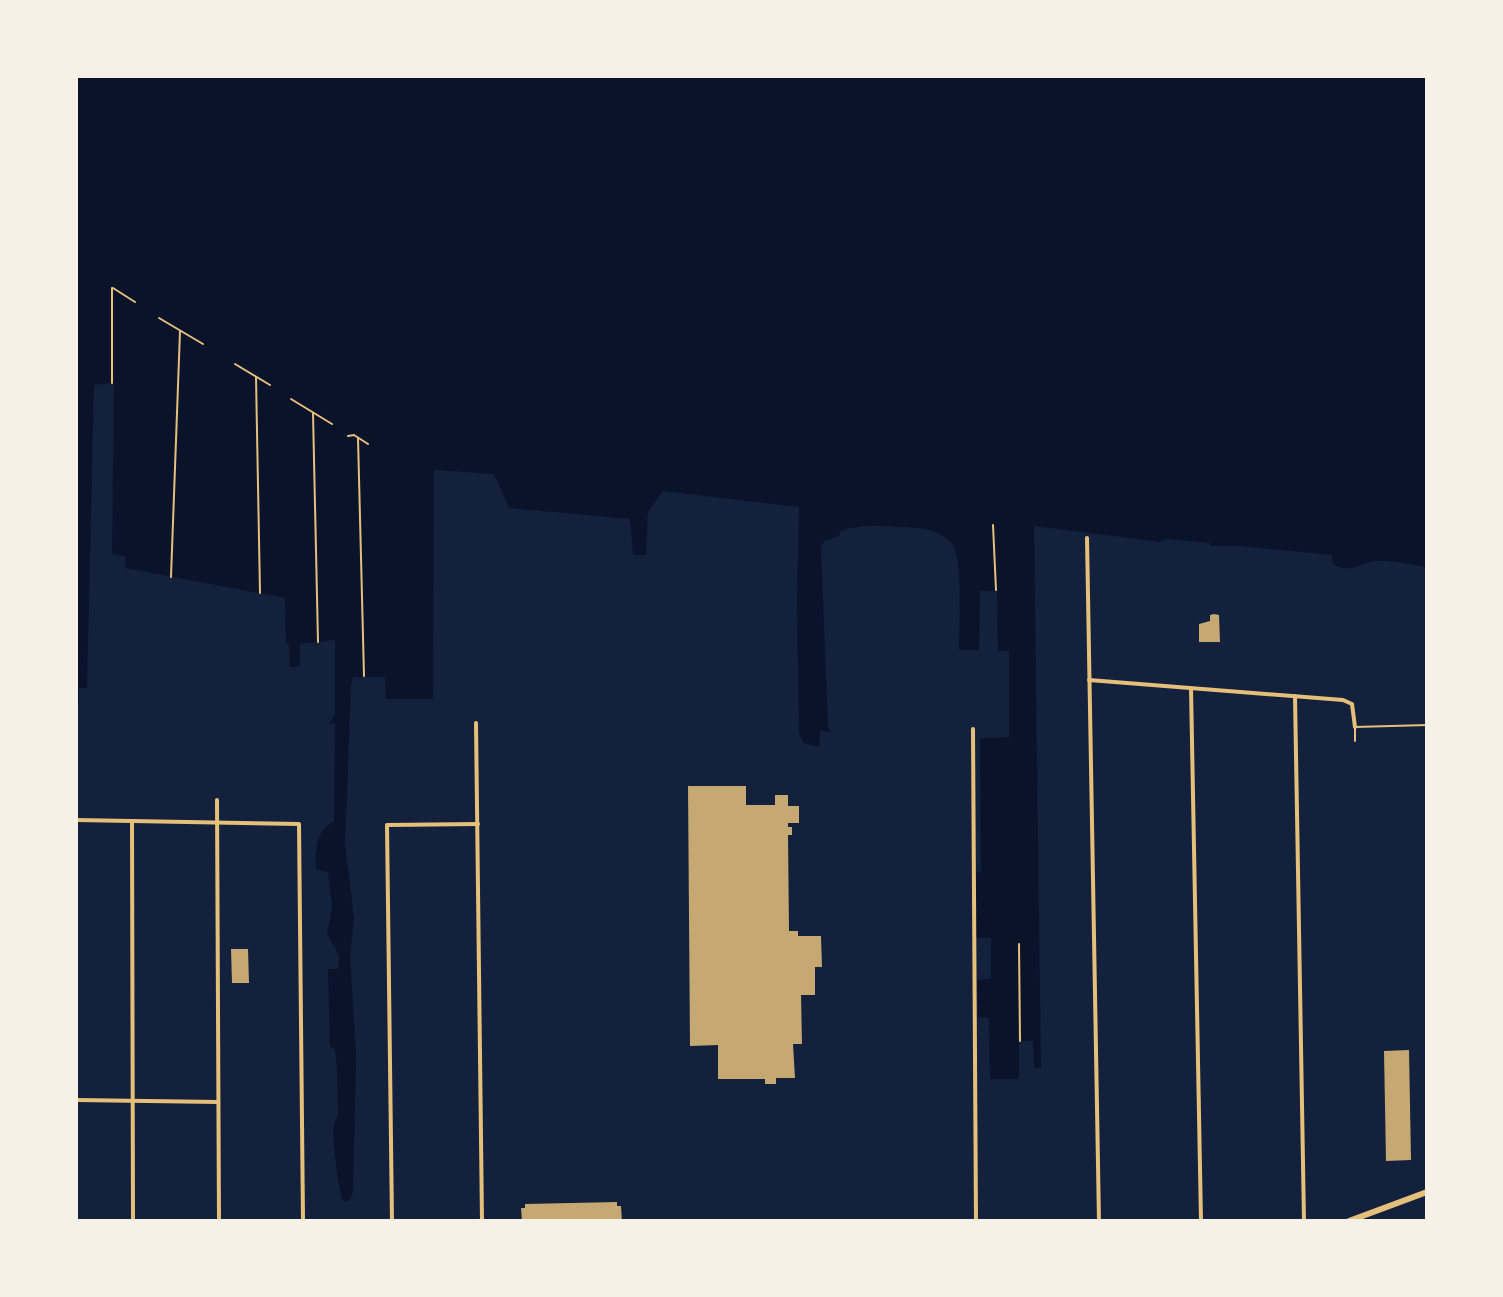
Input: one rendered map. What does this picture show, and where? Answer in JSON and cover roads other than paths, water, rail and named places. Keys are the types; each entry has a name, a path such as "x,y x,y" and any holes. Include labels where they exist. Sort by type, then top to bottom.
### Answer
{"main road":[{"path":"1354,1220 1427,1192"}],"street":[{"path":"1087,538 1099,1221"},
{"path":"1089,680 1348,701 1354,709 1355,727"},
{"path":"1191,688 1201,1221"},
{"path":"1295,696 1304,1221"},
{"path":"476,723 482,1221"},
{"path":"973,729 976,1221"},
{"path":"217,800 219,1221"},
{"path":"76,820 299,824 303,1221"},
{"path":"132,822 133,1221"},
{"path":"392,1221 387,825 478,824"},
{"path":"76,1100 218,1102"}],"lane":[{"path":"1355,741 1355,727 1427,725"}],"water":[{"path":"76,76 1427,76 1427,567 1381,561 1344,568 1333,564 1332,555 1210,546 1210,543 1167,539 1160,542 1034,526 1041,1068 1034,1068 1033,1041 1019,1041 1019,1079 990,1079 989,1018 978,1017 977,980 991,979 991,938 976,938 975,873 981,872 980,738 1009,737 1009,651 998,651 997,591 980,591 979,650 959,650 958,565 949,540 923,529 871,526 841,531 839,536 824,541 821,547 828,728 831,730 830,733 820,730 819,747 803,743 799,733 799,507 663,491 648,512 646,555 633,555 630,519 509,508 494,474 434,470 433,699 386,699 385,677 353,677 351,686 345,843 354,919 350,955 356,1056 353,1193 349,1201 343,1201 334,1141 338,1112 337,1071 335,1049 330,1047 328,969 338,969 339,956 327,933 332,907 328,872 316,870 316,849 320,836 334,822 335,723 329,724 335,714 335,640 300,644 300,667 290,667 285,598 125,568 126,557 112,554 112,383 94,385 87,688 79,688 79,705 76,705"}]}
